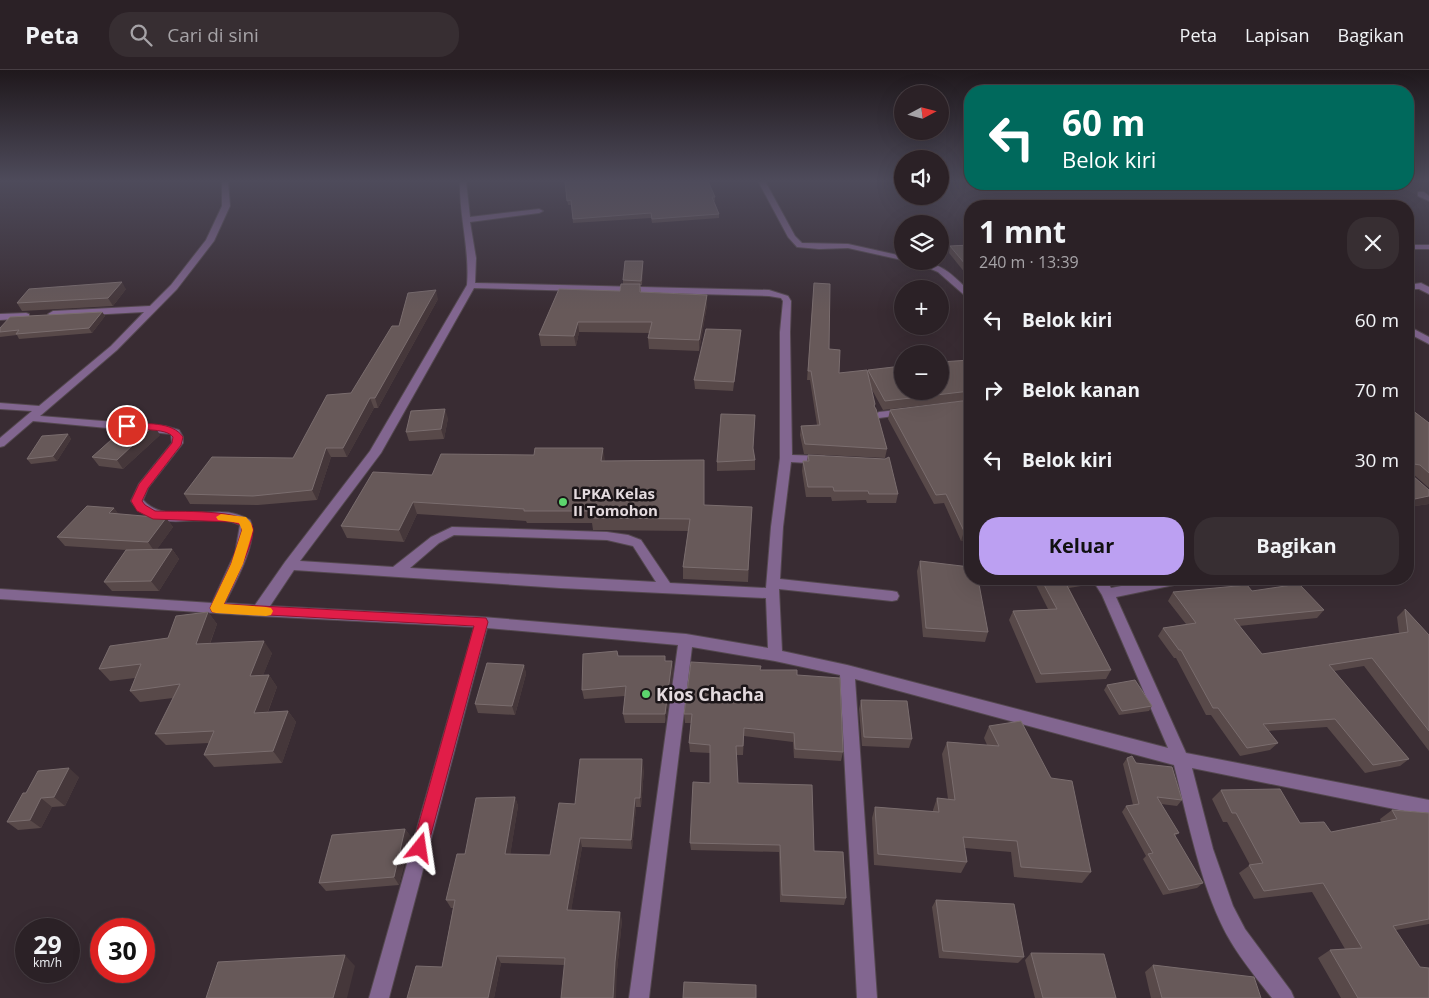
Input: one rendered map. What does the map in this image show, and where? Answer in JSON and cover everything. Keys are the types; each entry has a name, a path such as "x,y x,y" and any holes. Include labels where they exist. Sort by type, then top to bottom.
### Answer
{"street":[{"path":"0,444 114,348 153,309 174,287 210,241 218,224"},
{"path":"259,611 290,566 375,453 471,285 474,266 468,224"},
{"path":"785,224 792,237 800,245 819,247 848,246 894,256"},
{"path":"1414,247 1429,247"},
{"path":"944,270 964,290"},
{"path":"471,285 769,293 784,296 788,305 785,332 786,458 777,527 772,588 775,655"},
{"path":"1414,287 1421,286 1429,291"},
{"path":"0,317 153,309"},
{"path":"1414,332 1429,341"},
{"path":"0,406 43,409"},
{"path":"880,415 916,410"},
{"path":"31,418 165,428 175,432 178,437 177,443 143,487 137,501 140,508 153,515 233,518 246,523 248,530 237,564 216,608"},
{"path":"786,458 834,460"},
{"path":"395,572 435,540 452,531 607,536 637,543 667,589"},
{"path":"290,566 667,589 772,588 892,596"},
{"path":"1103,585 1181,759 1204,849 1225,910 1238,936 1284,998"},
{"path":"1108,594 1151,585"},
{"path":"0,594 259,611 482,622 686,640 775,655 847,671 1181,759 1429,808"},
{"path":"379,998 482,622"},
{"path":"640,998 686,640"},
{"path":"847,671 867,998"}],"building":[{"path":"964,245 964,263 950,246"},
{"path":"625,261 643,261 641,281 623,280"},
{"path":"122,282 108,298 17,303 29,289"},
{"path":"814,283 830,284 829,349 840,350 839,373 867,370 874,406 887,449 805,444 801,426 820,425 811,371 808,371"},
{"path":"621,284 640,284 640,292 707,295 699,340 648,338 652,322 578,322 574,336 539,335 559,289 620,291"},
{"path":"436,290 375,398 370,398 343,448 326,448 312,490 253,496 184,494 212,457 293,458 327,395 351,393 392,326 399,326 408,293"},
{"path":"102,312 89,328 16,334 19,330 0,332 0,328 10,317"},
{"path":"706,329 741,330 734,382 694,380"},
{"path":"964,360 964,392 949,393 949,361"},
{"path":"894,367 894,400 885,401 868,370"},
{"path":"964,401 964,531 946,494 936,495 890,410"},
{"path":"445,409 441,429 406,432 411,411"},
{"path":"1414,412 1429,423 1429,473 1420,465 1414,464"},
{"path":"721,414 755,415 753,448 755,460 717,462"},
{"path":"130,423 154,425 117,460 92,457"},
{"path":"68,434 53,456 27,459 42,436"},
{"path":"535,448 603,448 601,461 704,460 704,505 752,507 748,570 683,567 690,519 591,518 593,511 524,511 524,509 413,502 399,530 341,526 373,472 432,475 441,454 534,455"},
{"path":"808,455 885,459 889,457 898,494 869,494 868,491 834,491 833,487 808,487 803,461 809,461"},
{"path":"1414,477 1429,490 1429,496 1414,499"},
{"path":"87,506 114,508 109,513 166,518 148,542 57,537"},
{"path":"172,549 151,581 104,582 126,550"},
{"path":"920,561 964,566 964,585 979,585 988,632 926,628"},
{"path":"1044,585 1067,585 1111,670 1041,674 1013,611 1057,609"},
{"path":"1247,585 1252,591 1300,585 1324,610 1234,619 1262,654 1408,632 1405,609 1429,635 1429,731 1372,658 1329,665 1409,759 1373,765 1335,719 1263,724 1278,743 1247,748 1218,708 1213,708 1181,650 1179,650 1163,628 1196,623 1173,592"},
{"path":"208,612 196,644 264,641 250,676 269,675 254,713 288,711 273,751 204,755 214,731 155,734 180,684 130,691 141,664 99,669 110,646 168,638 176,616"},
{"path":"617,651 618,656 665,656 665,661 672,661 665,714 623,714 626,686 582,690 583,654"},
{"path":"691,662 761,666 760,670 797,670 797,675 840,678 843,752 795,749 794,733 744,728 743,746 736,746 738,783 812,785 814,851 843,852 846,898 782,895 780,845 690,843 693,782 710,783 710,745 689,743 692,714 684,714"},
{"path":"487,663 524,665 512,706 475,704"},
{"path":"1135,680 1152,706 1122,711 1107,685"},
{"path":"861,700 907,701 912,739 864,737"},
{"path":"1021,721 1051,778 1072,781 1091,872 1021,867 1017,841 963,837 967,862 878,854 875,807 939,812 937,798 955,800 947,742 999,746 989,726"},
{"path":"1132,756 1136,763 1172,767 1182,800 1157,797 1179,833 1174,834 1203,883 1169,890 1148,854 1153,853 1126,806 1139,804 1127,758"},
{"path":"580,759 642,759 640,798 635,798 631,840 580,838 567,910 620,912 613,998 561,998 565,958 497,956 488,998 407,998 416,966 442,967 455,900 446,900 457,854 465,854 476,798 515,797 505,854 550,855 559,803 575,804"},
{"path":"69,768 54,797 41,798 30,820 7,822 38,771"},
{"path":"1280,789 1300,823 1324,822 1331,832 1397,819 1392,810 1429,813 1429,919 1393,926 1420,967 1429,968 1429,998 1358,998 1330,950 1362,948 1323,883 1264,891 1249,865 1263,863 1236,813 1232,813 1221,790"},
{"path":"405,829 394,877 319,883 332,835"},
{"path":"936,900 1014,904 1024,957 943,951"},
{"path":"1031,953 1104,954 1116,998 1043,998"},
{"path":"345,955 333,998 206,998 218,962"},
{"path":"1153,965 1254,977 1261,998 1162,998"},
{"path":"684,982 756,985 756,998 683,998"}],"slow traffic":[{"path":"221,517 242,520 246,523 248,530 237,564 216,608 266,611"}],"place":[{"name":"LPKA Kelas II Tomohon","path":"563,502"},
{"name":"Kios Chacha","path":"646,694"}],"route":[{"path":"127,426 165,428 175,432 178,437 177,443 143,487 137,501 140,508 153,515 233,518 246,523 248,530 237,564 216,608 482,622 420,848"}]}
